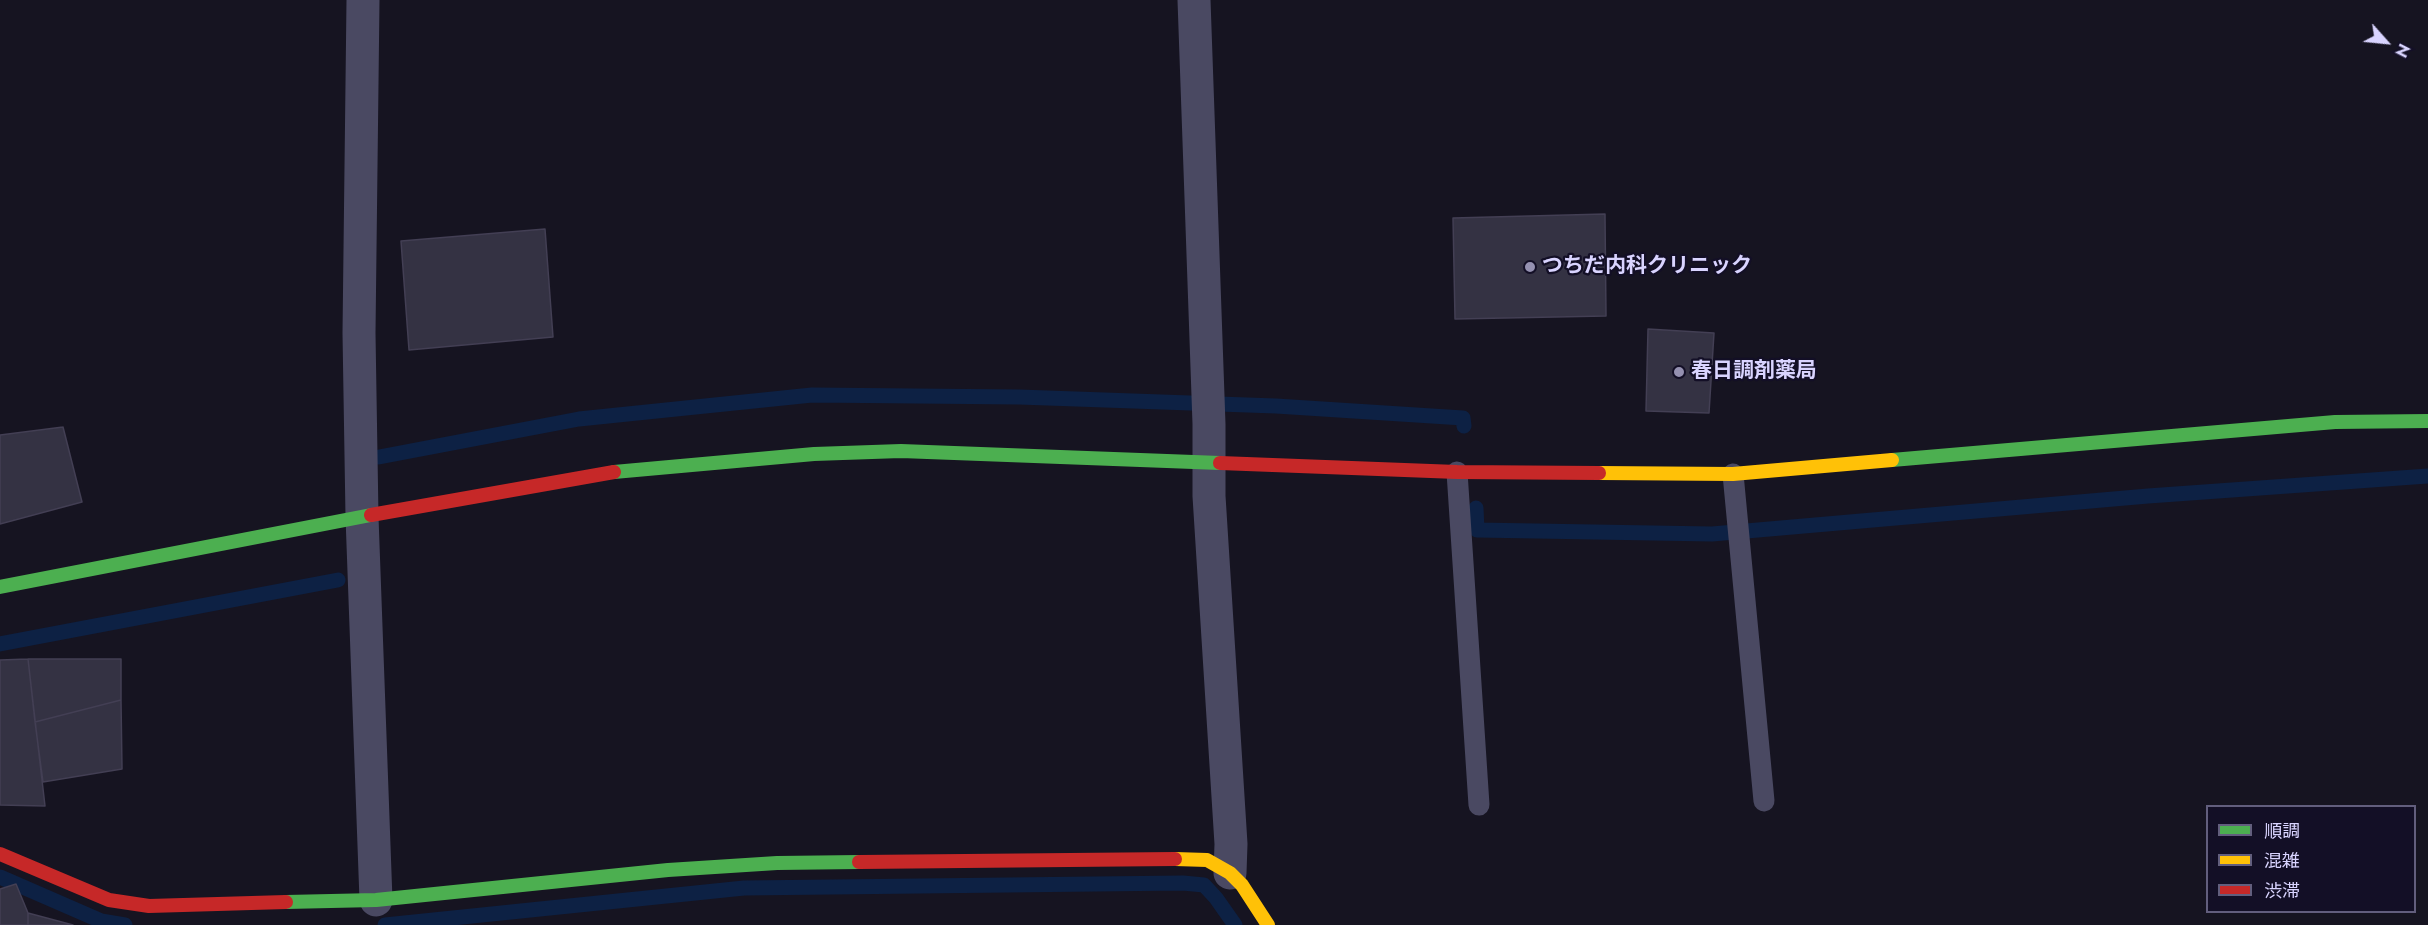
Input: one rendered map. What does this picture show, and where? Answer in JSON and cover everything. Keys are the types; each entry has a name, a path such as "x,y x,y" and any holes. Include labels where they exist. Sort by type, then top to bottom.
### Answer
{"street":[{"path":"363,0 359,333 362,517 376,900"},
{"path":"1194,0 1209,462 1231,844 1230,873"},
{"path":"0,587 362,517 611,472 814,454 923,452 1457,472 1733,474 2335,422 2428,421"},
{"path":"0,854 109,900 149,906 376,900 668,870 777,862 1207,860 1230,873 1242,885 1268,925"}],"lane":[{"path":"1457,472 1479,805"},
{"path":"1733,474 1764,801"}],"building":[{"name":"つちだ内科クリニック","path":"1605,214 1606,316 1455,319 1453,218"},
{"path":"545,229 553,337 409,350 401,241"},
{"name":"春日調剤薬局","path":"1648,329 1714,333 1709,413 1646,411"},
{"path":"63,427 82,502 0,524 0,435"},
{"path":"28,659 45,806 0,805 0,660"},
{"path":"28,659 121,659 121,700 35,722"},
{"path":"121,700 122,769 43,782 35,722"},
{"path":"16,884 28,913 28,925 0,925 0,889"},
{"path":"28,913 73,925 28,925"}],"waterway":[{"path":"379,457 579,419 812,395 1019,397 1276,406 1463,418 1464,426"},
{"path":"1476,508 1477,530 1712,534 2148,496 2428,476"},
{"path":"0,644 338,580"},
{"path":"0,877 101,921 125,925"},
{"path":"385,925 744,888 1183,883 1204,885 1235,925"}],"traffic: fast":[{"path":"1892,460 2335,422 2428,421"},
{"path":"614,472 814,454 901,451 1220,463"},
{"path":"0,587 371,515"},
{"path":"286,902 376,900 668,870 777,863 859,862"}],"traffic: slow":[{"path":"1599,473 1733,474 1892,460"},
{"path":"1175,859 1207,860 1230,873 1242,885 1268,925"}],"traffic: jam":[{"path":"1220,463 1457,472 1599,473"},
{"path":"371,515 614,472"},
{"path":"0,854 109,900 149,906 286,902"},
{"path":"859,862 1175,859"}],"place":[{"name":"つちだ内科クリニック","path":"1530,267"},
{"name":"春日調剤薬局","path":"1679,372"}]}
